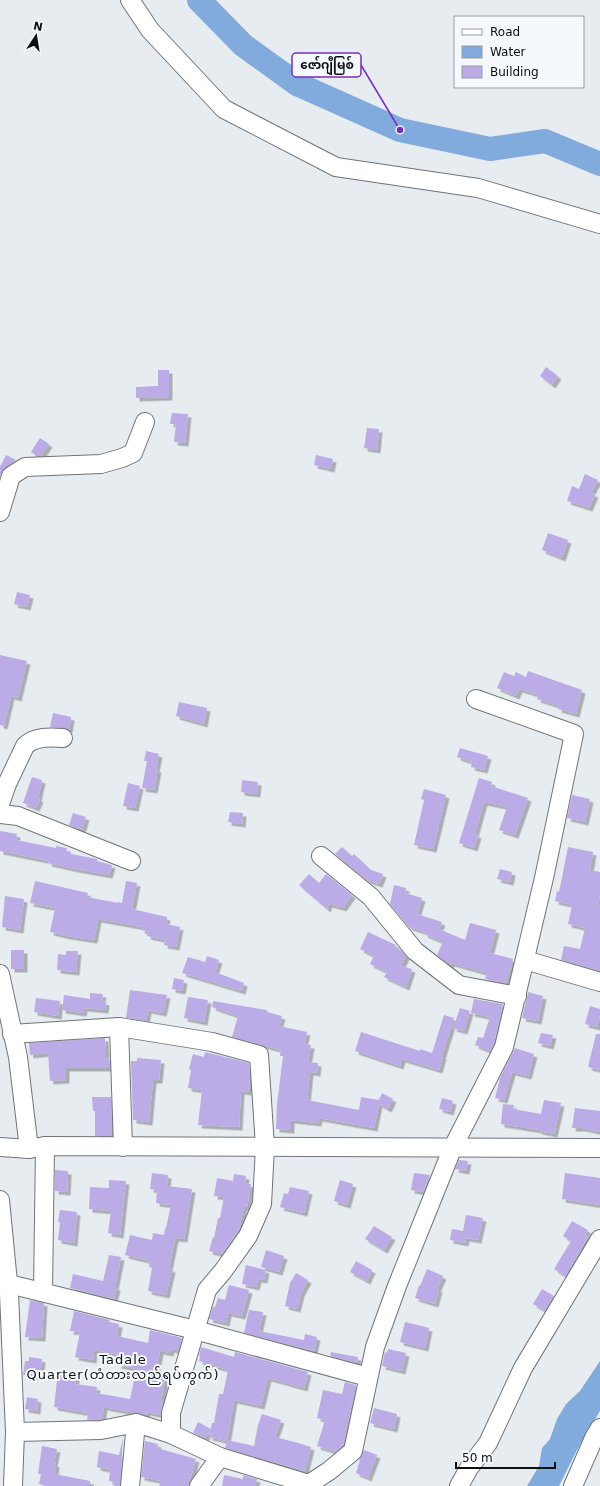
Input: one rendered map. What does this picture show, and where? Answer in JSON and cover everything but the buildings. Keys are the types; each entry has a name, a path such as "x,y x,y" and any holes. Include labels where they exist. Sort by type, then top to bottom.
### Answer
{"street":[{"path":"130,0 150,30 224,109 336,167 478,188 600,224"},
{"path":"0,512 10,476 25,467 101,464 122,458 133,453 145,422"},
{"path":"15,1432 101,1430 136,1423 171,1434 220,1457 309,1485 329,1471 352,1451 375,1347 397,1286 453,1147 504,1047 544,878 574,734 476,699"},
{"path":"0,804 7,784 25,746 29,742 48,737 63,738"},
{"path":"0,814 18,816 130,861"},
{"path":"321,856 371,897 415,951 459,984 517,996"},
{"path":"525,960 600,982"},
{"path":"0,974 36,1148 44,1292"},
{"path":"12,1034 120,1027 212,1042 259,1055 265,1147 262,1204 248,1236 223,1271 207,1290 170,1413 171,1434"},
{"path":"120,1027 123,1147"},
{"path":"0,1147 600,1148"},
{"path":"0,1200 9,1284 15,1432 13,1486"},
{"path":"459,1486 469,1468 488,1443 523,1368 600,1239"},
{"path":"9,1284 195,1330 368,1377"},
{"path":"130,1486 136,1423"},
{"path":"573,1486 594,1438 600,1428"},
{"path":"199,1486 220,1457"}],"water":[{"path":"546,134 600,156 600,172 544,149"},
{"path":"600,1361 600,1411 577,1450 559,1486 527,1486 539,1466 542,1448 550,1439 557,1419 566,1404 580,1391"}],"waterway":[{"path":"199,0 243,45 297,84 400,130 490,149 545,141 600,164"}],"place":[{"name":"ဇော်ဂျီမြစ်","path":"400,130"}],"district":[{"name":"Tadale Quarter(တံတားလည်ရပ်ကွက်)","path":"123,1366"}]}
